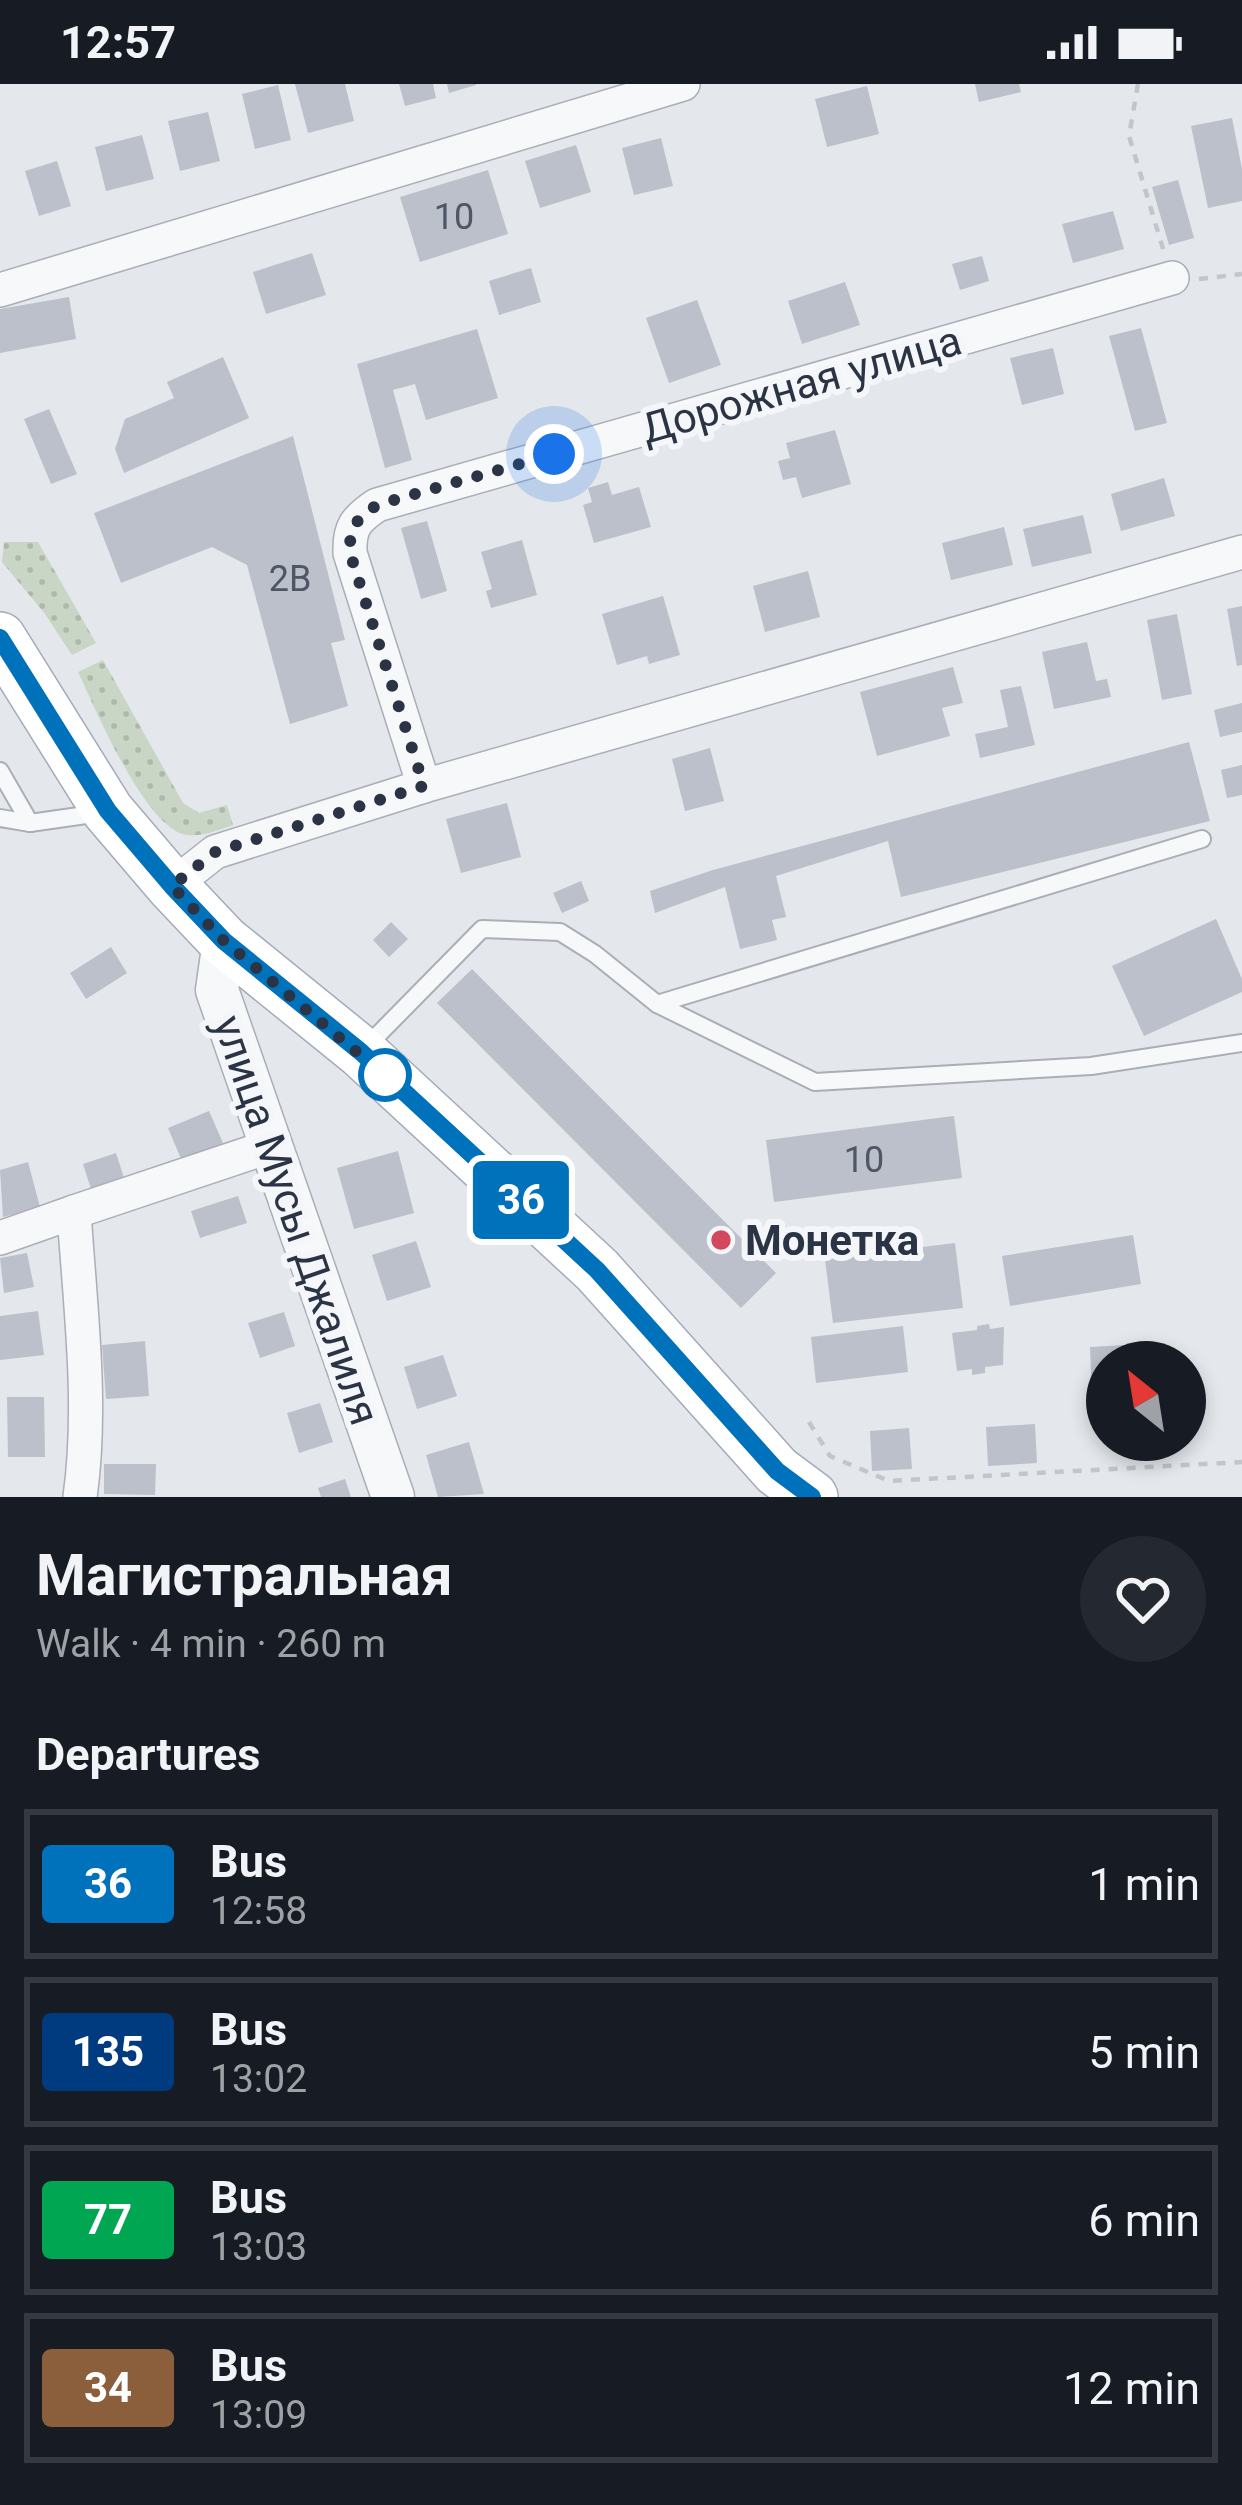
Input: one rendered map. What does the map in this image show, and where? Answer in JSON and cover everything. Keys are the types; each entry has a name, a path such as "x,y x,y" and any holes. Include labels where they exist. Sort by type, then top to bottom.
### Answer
{"main road":[{"path":"0,638 108,811 172,886 224,941 361,1052 597,1270 777,1471 812,1497"}],"street":[{"path":"0,290 683,84"},
{"name":"Дорожная улица","path":"424,786 350,553 349,532 358,518 377,505 1172,278"},
{"path":"172,886 215,852 424,786 1242,552"},
{"name":"улица Мусы Джалиля","path":"224,941 217,990 393,1497"},
{"path":"0,1238 274,1144"},
{"path":"74,1213 82,1338 84,1470 80,1497"}],"lane":[{"path":"0,771 30,823"},
{"path":"0,818 30,823 108,811"},
{"path":"657,1004 1202,838"},
{"path":"361,1052 482,929 560,932 657,1004 815,1082 1091,1066 1242,1043"}],"path":[{"path":"1138,84 1129,136 1172,278 1211,280 1242,274"},
{"path":"809,1422 830,1456 889,1481 1242,1462"}],"green space":[{"path":"4,542 38,542 96,643 72,655 2,562"},
{"path":"103,660 183,803 199,813 227,805 233,825 187,835 171,828 155,812 109,738 78,672"}],"building":[{"path":"295,84 345,84 354,121 308,133"},
{"path":"399,84 433,84 436,98 405,106"},
{"path":"447,84 476,84 476,85 449,93"},
{"path":"975,84 1019,84 1021,92 979,102"},
{"path":"278,85 291,140 255,149 242,94"},
{"path":"867,86 879,134 827,147 815,99"},
{"path":"208,112 220,161 180,171 168,121"},
{"path":"1232,118 1242,169 1242,201 1208,208 1191,126"},
{"path":"142,135 154,179 106,191 95,147"},
{"path":"661,138 673,186 634,195 622,148"},
{"path":"576,145 591,192 540,208 525,161"},
{"path":"57,161 71,206 39,216 25,171"},
{"path":"488,170 508,234 420,262 400,197"},
{"path":"1178,180 1194,238 1169,245 1152,187"},
{"path":"1113,211 1124,249 1073,263 1062,224"},
{"path":"312,253 326,295 266,314 253,272"},
{"path":"982,256 989,281 960,290 952,264"},
{"path":"531,268 541,302 499,315 489,281"},
{"path":"845,282 860,325 802,344 788,301"},
{"path":"69,297 76,339 0,353 0,309"},
{"path":"697,300 721,365 669,383 646,318"},
{"path":"1141,328 1167,423 1135,431 1109,336"},
{"path":"477,329 498,398 426,420 415,384 393,390 412,460 385,468 357,364"},
{"path":"1053,348 1064,394 1022,405 1010,358"},
{"path":"223,357 249,418 124,473 115,449 125,419 174,398 167,382"},
{"path":"49,409 77,474 51,484 24,419"},
{"path":"835,430 851,484 802,498 796,477 783,480 778,461 790,458 786,443"},
{"path":"293,436 345,640 331,643 348,706 290,724 247,565 212,547 121,583 94,513"},
{"path":"1164,478 1175,516 1121,531 1111,494"},
{"path":"608,482 612,495 639,487 651,527 594,543 583,505 592,502 588,488"},
{"path":"1083,515 1092,553 1032,567 1023,529"},
{"path":"427,521 447,591 421,599 401,528"},
{"path":"1004,527 1013,565 951,580 942,543"},
{"path":"522,540 537,595 491,608 486,591 492,589 481,552"},
{"path":"808,571 820,617 765,632 753,586"},
{"path":"663,596 680,655 649,664 647,656 617,665 602,614"},
{"path":"1242,606 1242,665 1237,666 1227,609"},
{"path":"1177,614 1192,694 1162,700 1147,620"},
{"path":"1087,642 1096,681 1107,679 1111,697 1054,709 1042,652"},
{"path":"953,667 963,703 942,708 950,736 877,756 860,692"},
{"path":"1021,686 1035,745 980,758 975,734 1008,727 1000,690"},
{"path":"1242,703 1242,732 1220,737 1214,710"},
{"path":"1189,742 1210,821 901,897 888,841 776,876 786,917 772,920 777,940 740,949 725,887 655,913 650,891 713,870"},
{"path":"710,748 724,801 685,811 672,759"},
{"path":"1242,765 1242,795 1227,798 1221,770"},
{"path":"507,803 521,857 461,873 446,819"},
{"path":"581,881 589,901 562,913 553,893"},
{"path":"1216,919 1242,979 1242,992 1144,1036 1112,966"},
{"path":"391,922 408,939 389,957 373,940"},
{"path":"111,947 127,973 86,999 70,973"},
{"path":"472,969 776,1273 741,1308 437,1003"},
{"path":"209,1111 223,1143 182,1161 168,1128"},
{"path":"954,1116 962,1178 774,1202 766,1140"},
{"path":"398,1151 414,1213 354,1229 337,1168"},
{"path":"116,1153 125,1181 92,1192 83,1164"},
{"path":"28,1162 40,1207 3,1217 0,1170"},
{"path":"238,1196 247,1223 200,1238 191,1211"},
{"path":"1133,1235 1141,1284 1010,1306 1002,1256"},
{"path":"416,1241 431,1287 387,1301 372,1255"},
{"path":"955,1243 963,1308 833,1323 825,1259"},
{"path":"27,1253 34,1287 4,1293 0,1258"},
{"path":"38,1311 44,1355 0,1360 0,1316"},
{"path":"284,1312 295,1346 260,1358 248,1323"},
{"path":"989,1324 990,1329 1004,1327 1003,1365 985,1367 985,1373 972,1375 972,1369 957,1371 952,1333"},
{"path":"903,1326 908,1372 816,1383 811,1337"},
{"path":"145,1341 149,1396 106,1399 102,1345"},
{"path":"443,1355 457,1396 417,1409 404,1367"},
{"path":"7,1397 44,1397 45,1457 8,1457"},
{"path":"320,1403 333,1442 299,1453 287,1413"},
{"path":"1035,1424 1037,1463 988,1466 986,1427"},
{"path":"909,1428 912,1469 872,1471 870,1431"},
{"path":"469,1442 484,1494 438,1497 426,1455"},
{"path":"104,1464 156,1464 155,1495 104,1494"},
{"path":"345,1479 351,1497 321,1497 318,1488"}],"bus line":[{"name":"36","path":"0,638 108,811 172,886 224,941 361,1052 597,1270 777,1471 812,1497"}],"place":[{"name":"Монетка","path":"721,1240"}],"route":[{"path":"385,1075 395,1084 224,941 172,886 215,852 424,786 350,553 349,532 358,518 377,505 554,454"}]}
